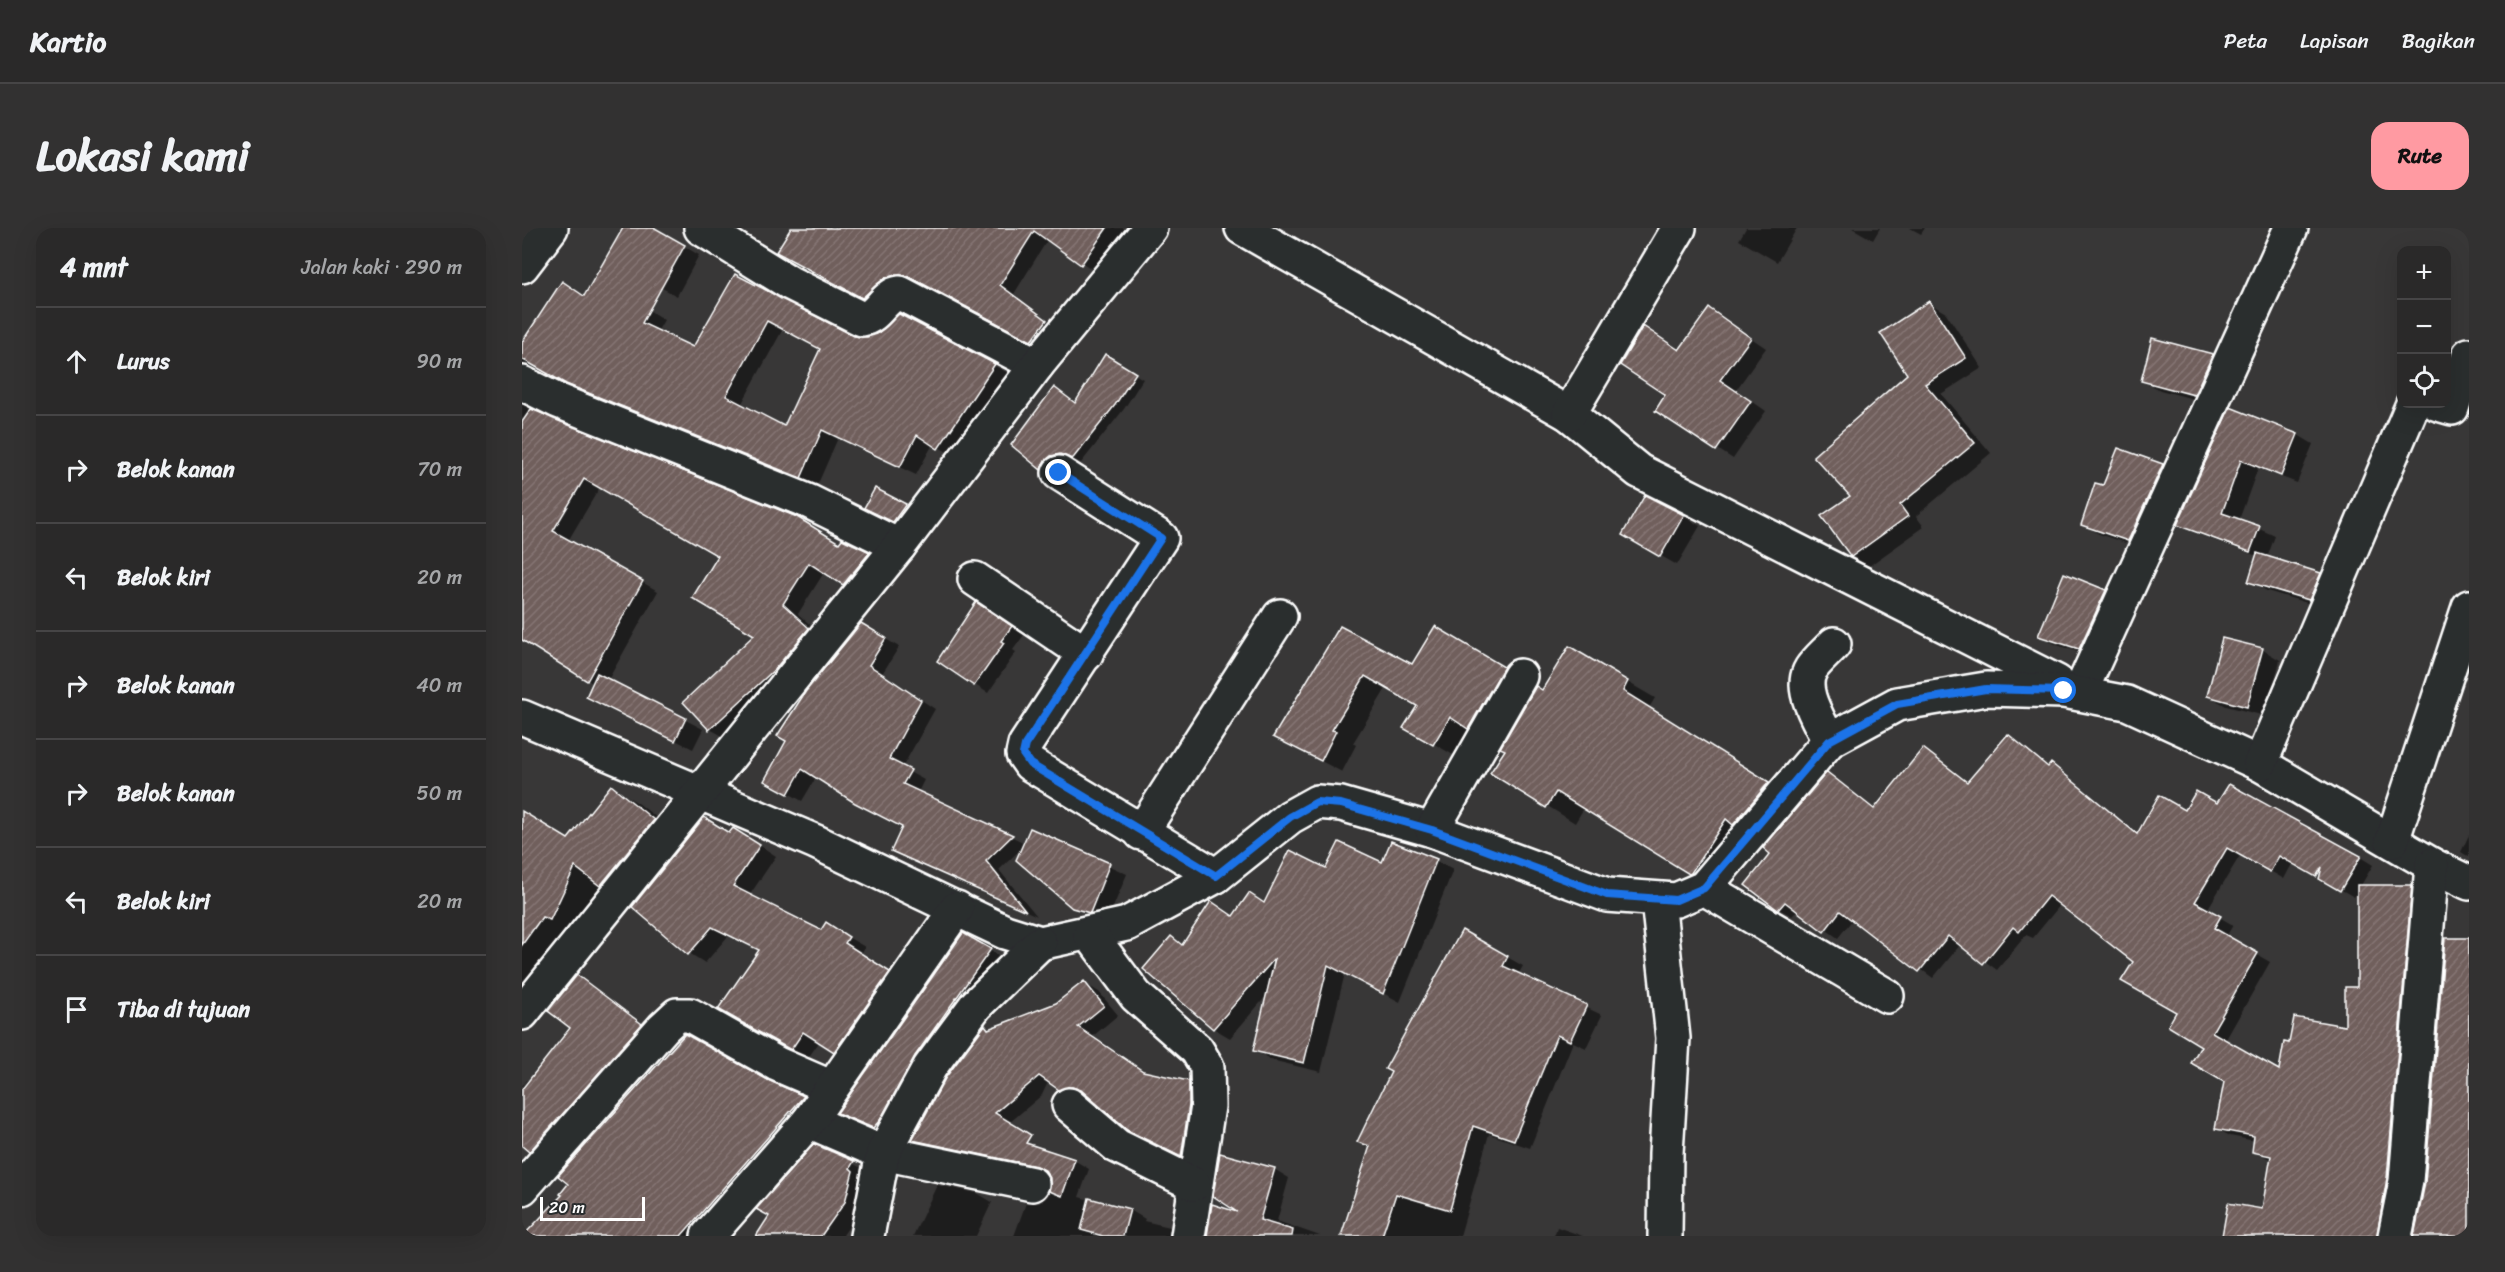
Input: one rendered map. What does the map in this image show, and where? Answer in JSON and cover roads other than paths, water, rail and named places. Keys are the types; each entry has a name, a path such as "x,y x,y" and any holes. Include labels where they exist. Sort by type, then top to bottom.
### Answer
{"street":[{"path":"701,228 790,283 862,319 870,318 893,294 900,293 1037,364"},
{"path":"522,1012 898,546 1037,364 1150,228"},
{"path":"1242,228 1569,414 1639,471 1740,525 2057,682 2072,692"},
{"path":"1569,414 1679,228"},
{"path":"2072,692 2291,228"},
{"path":"522,266 542,232"},
{"path":"2451,408 2469,354"},
{"path":"522,384 558,401 810,502 898,546"},
{"path":"2260,764 2411,408"},
{"path":"1059,473 1161,538 1025,745 1023,754 1030,764 1216,876"},
{"path":"975,579 1086,654"},
{"path":"2392,841 2469,607"},
{"path":"1141,832 1280,616"},
{"path":"1829,741 1808,693 1807,680 1811,668 1834,644"},
{"path":"1432,830 1520,676"},
{"path":"522,717 700,791 1005,932 1040,943 1090,934 1127,924 1216,876 1290,817 1317,802 1341,804 1432,830 1607,895 1676,900 1704,888 1829,741 1897,704 1986,689 2072,692 2127,703 2260,764 2433,865 2469,883"},
{"path":"2395,1236 2406,1181 2433,865"},
{"path":"1704,888 1887,996"},
{"path":"1659,900 1673,1038 1666,1153 1665,1236"},
{"path":"708,1236 809,1120 957,908"},
{"path":"1090,934 1136,996 1203,1058 1208,1073 1208,1106 1194,1184 1188,1236"},
{"path":"867,1236 883,1153 930,1067 976,1005 1040,943"},
{"path":"522,1188 677,1015 690,1015 777,1064 830,1087"},
{"path":"1069,1105 1117,1146 1194,1184"},
{"path":"809,1120 883,1153 1032,1184"}]}
